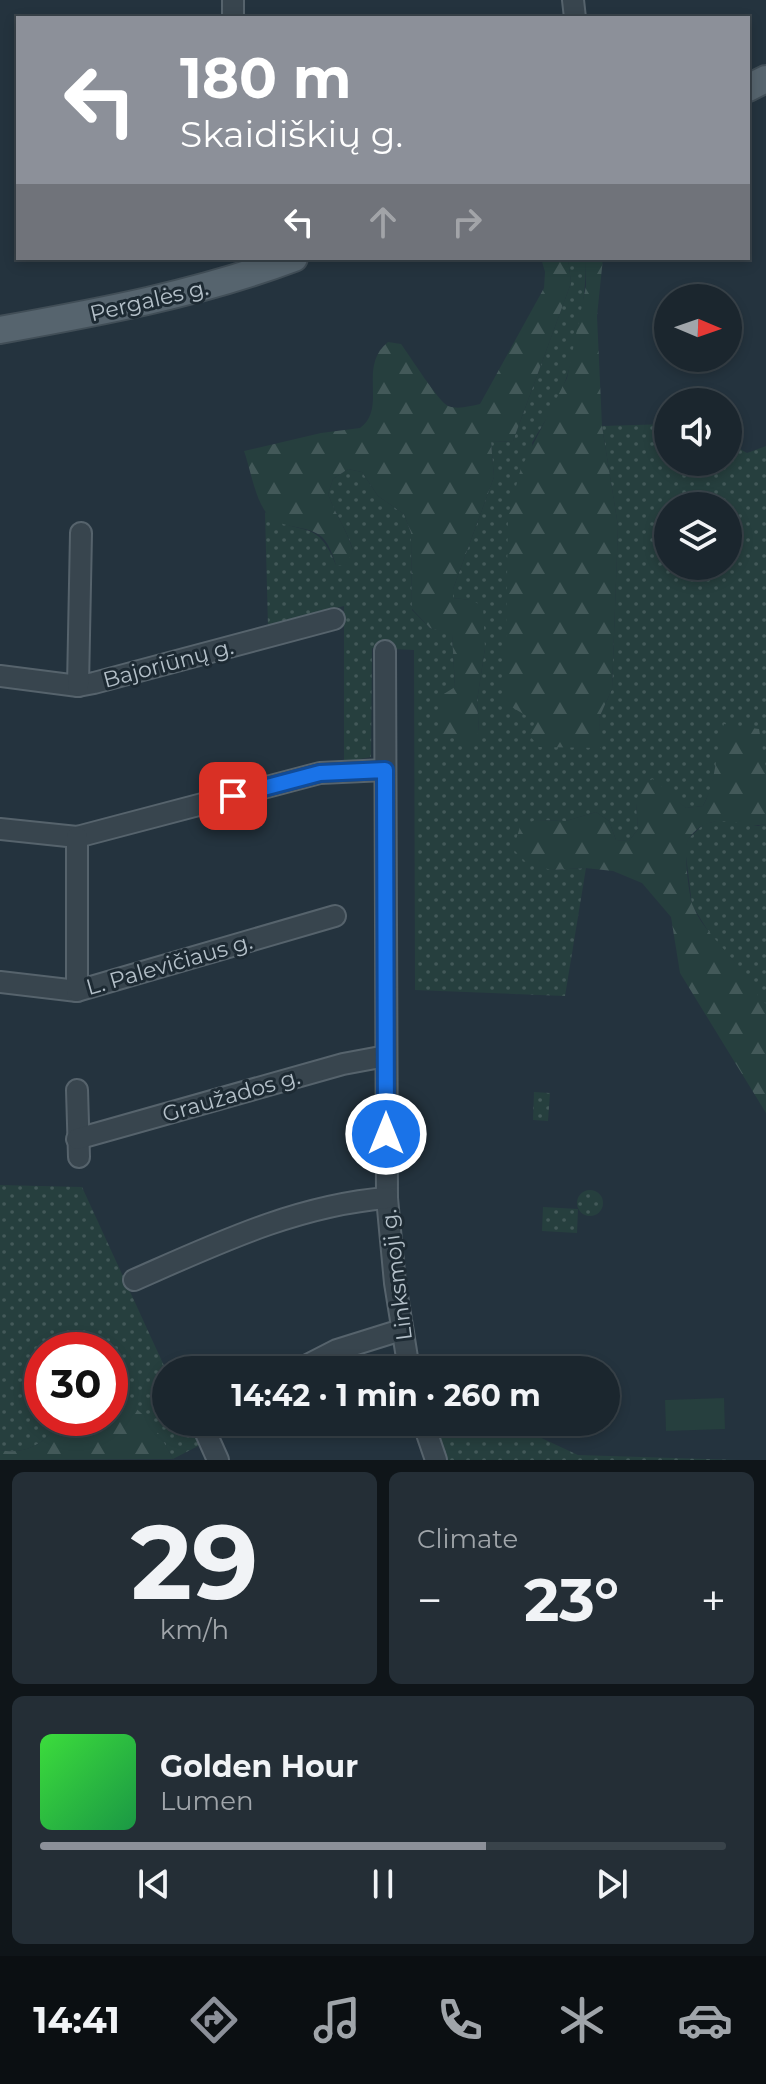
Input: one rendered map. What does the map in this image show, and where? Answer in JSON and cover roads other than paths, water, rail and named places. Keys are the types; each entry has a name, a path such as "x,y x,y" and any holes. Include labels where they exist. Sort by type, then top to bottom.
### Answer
{"main road":[{"name":"Pergalės g.","path":"0,330 139,304 236,268 282,260"}],"street":[{"path":"78,686 81,533"},
{"name":"Bajoriūnų g.","path":"0,676 78,686 334,619"},
{"name":"Linksmoji g.","path":"385,651 387,1198 391,1256 406,1356"},
{"path":"0,829 77,837 320,773 385,770"},
{"path":"77,837 77,991"},
{"name":"L. Palevičiaus g.","path":"0,982 77,991 335,916"},
{"name":"Graužados g.","path":"77,1090 78,1148 343,1064 386,1056"},
{"path":"134,1280 235,1236 310,1209 387,1198"},
{"path":"325,1356 401,1330"},
{"path":"207,1436 218,1460"},
{"path":"428,1436 436,1460"}]}
